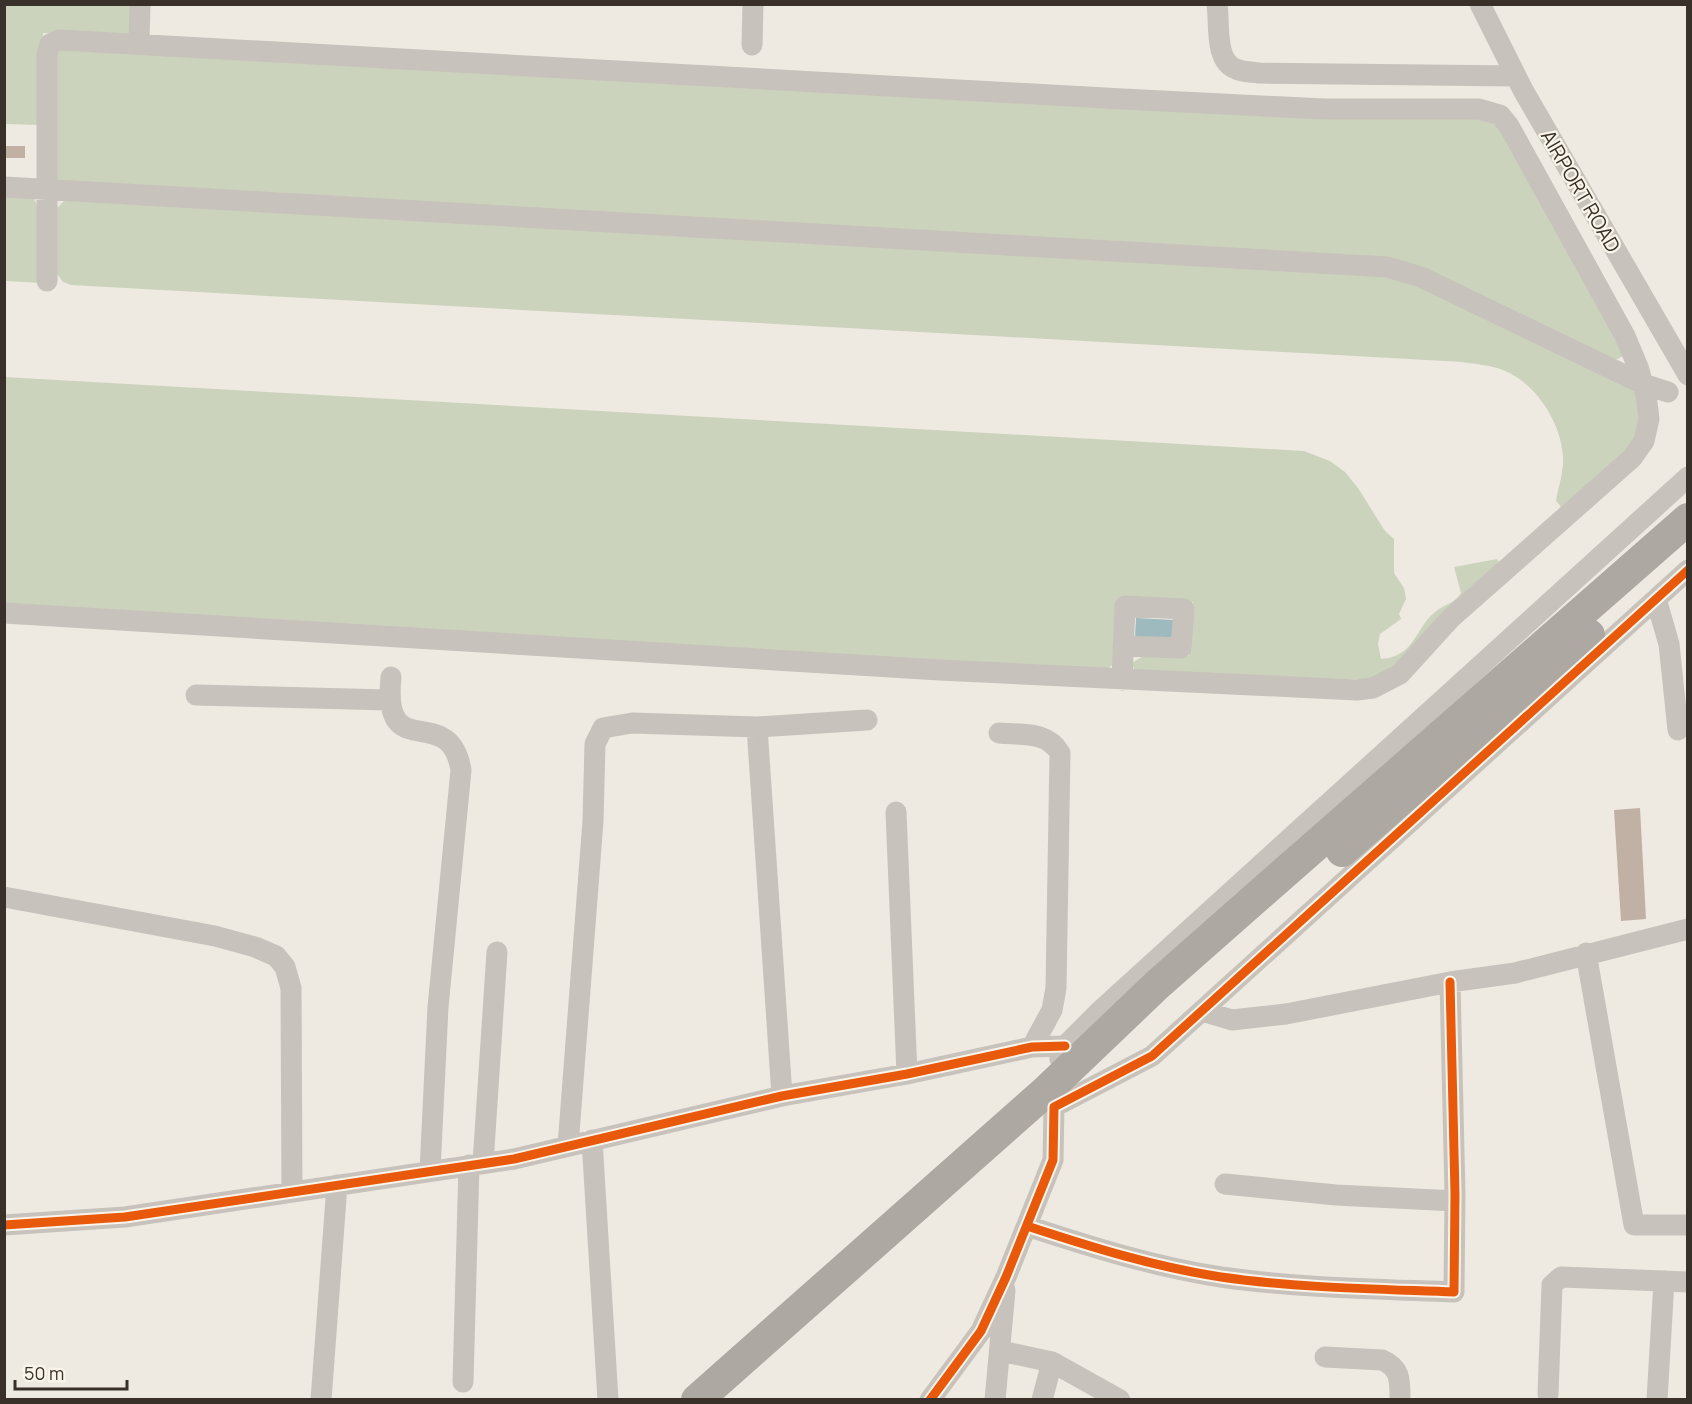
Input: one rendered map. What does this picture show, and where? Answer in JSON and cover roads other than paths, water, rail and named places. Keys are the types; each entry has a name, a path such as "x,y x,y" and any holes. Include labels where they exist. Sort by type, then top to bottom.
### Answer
{"highway":[{"path":"726,1400 1049,1100 1157,985 1688,519"},
{"path":"697,1400 1049,1100 1688,546"}],"street":[{"path":"139,42 140,4"},
{"path":"752,45 753,4"},
{"path":"1217,4 1221,47 1225,60 1234,69 1259,73 1516,76"},
{"name":"AIRPORT ROAD","path":"1480,4 1516,76 1688,375"},
{"path":"4,613 1122,680 1337,691 1373,688 1389,682 1400,674 1451,618 1639,450 1648,430 1649,419 1643,384 1625,336 1515,136 1500,116 1491,111 1324,109 1123,99 484,65 69,39 50,44 47,55 47,281"},
{"path":"4,187 1387,267 1421,277 1643,384 1668,392"},
{"path":"930,1400 981,1331 1006,1277 1053,1161 1049,1100 1065,1046 1267,857 1688,477"},
{"path":"1049,1100 1152,1056 1688,570"},
{"path":"1656,598 1669,644 1678,730"},
{"path":"1122,680 1123,646"},
{"path":"391,677 388,700 398,724 414,731 437,734 449,740 458,753 461,770 438,1007 430,1171"},
{"path":"196,695 388,700"},
{"path":"568,1146 592,821 595,744 603,728 615,724 757,727 867,720"},
{"path":"757,727 782,1096"},
{"path":"999,733 1041,737 1053,742 1060,753 1056,988 1052,1010 1032,1047"},
{"path":"896,812 907,1074"},
{"path":"4,897 215,936 255,947 276,956 285,967 291,988 292,1192"},
{"path":"1202,1011 1232,1020 1286,1014 1449,982 1515,973 1688,929"},
{"path":"463,1382 476,1164 497,952"},
{"path":"1586,954 1634,1226 1688,1225"},
{"path":"1027,1226 1115,1255 1221,1277 1323,1286 1454,1292 1455,1201 1449,982"},
{"path":"4,1225 125,1217 476,1164 568,1146 782,1096 907,1074 1032,1047 1065,1046"},
{"path":"592,1140 608,1400"},
{"path":"1225,1184 1336,1195 1455,1201"},
{"path":"321,1400 337,1185"},
{"path":"995,1400 1006,1277"},
{"path":"1548,1394 1552,1286 1562,1277 1688,1282"},
{"path":"1657,1400 1664,1281"},
{"path":"1001,1351 1052,1362 1120,1400"},
{"path":"1325,1357 1382,1360 1390,1364 1397,1370 1400,1379 1400,1400"},
{"path":"1042,1400 1052,1362"}],"water":[{"path":"1136,618 1175,620 1174,639 1135,637"}]}
